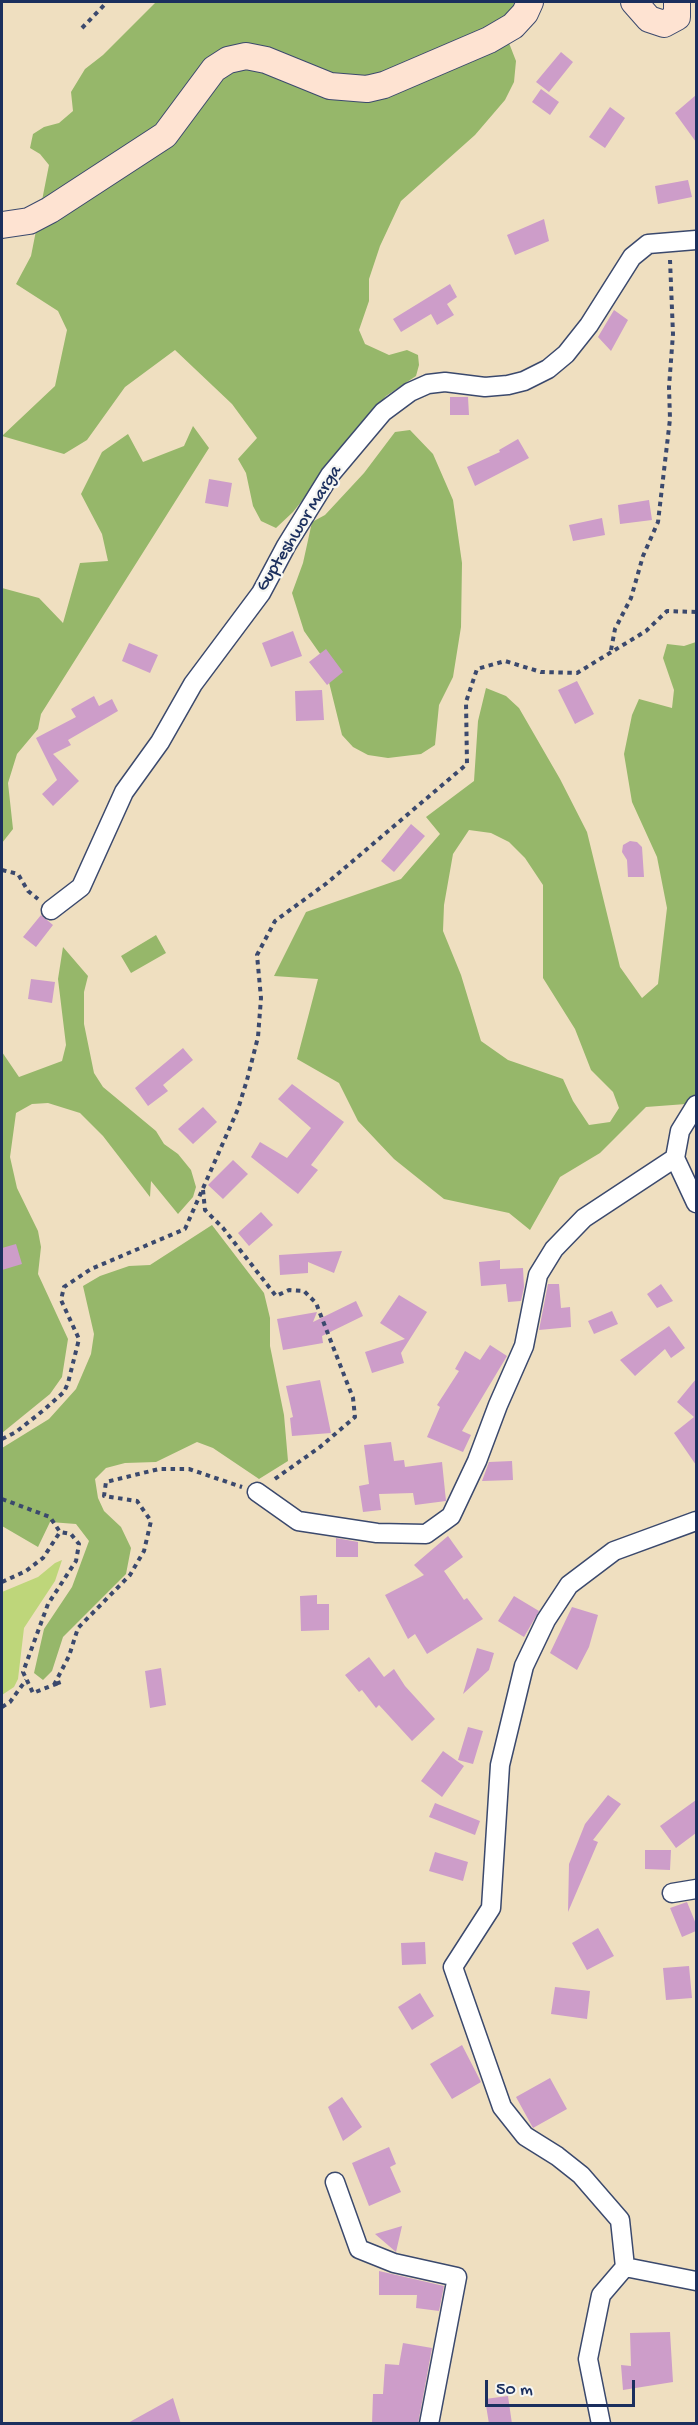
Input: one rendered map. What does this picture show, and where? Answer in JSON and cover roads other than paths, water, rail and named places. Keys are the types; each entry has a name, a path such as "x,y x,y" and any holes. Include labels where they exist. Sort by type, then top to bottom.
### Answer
{"street":[{"path":"2,225 29,221 50,210 165,135 214,69 228,60 246,56 266,60 330,86 367,89 384,85 489,40 513,26 525,13 530,2"},
{"path":"634,2 649,19 664,24 677,17 677,2"},
{"name":"Gupteshwor Marga","path":"51,910 81,887 124,792 160,742 193,684 261,593 286,546 330,475 383,412 410,392 428,384 445,382 485,387 508,385 524,381 548,369 566,354 589,325 632,257 648,244 696,240"},
{"path":"696,1105 680,1131 675,1158 696,1203"},
{"path":"257,1492 298,1521 377,1533 426,1534 452,1516 525,1346 538,1275 554,1249 584,1218 675,1158"},
{"path":"601,2424 588,2359 601,2295 624,2267 620,2220 581,2175 557,2156 525,2136 502,2107 453,1967 491,1908 500,1765 524,1666 546,1620 569,1585 614,1551 696,1521"},
{"path":"672,1893 696,1889"},
{"path":"335,2182 359,2249 394,2263 456,2277 429,2424"},
{"path":"624,2267 696,2281"}]}
